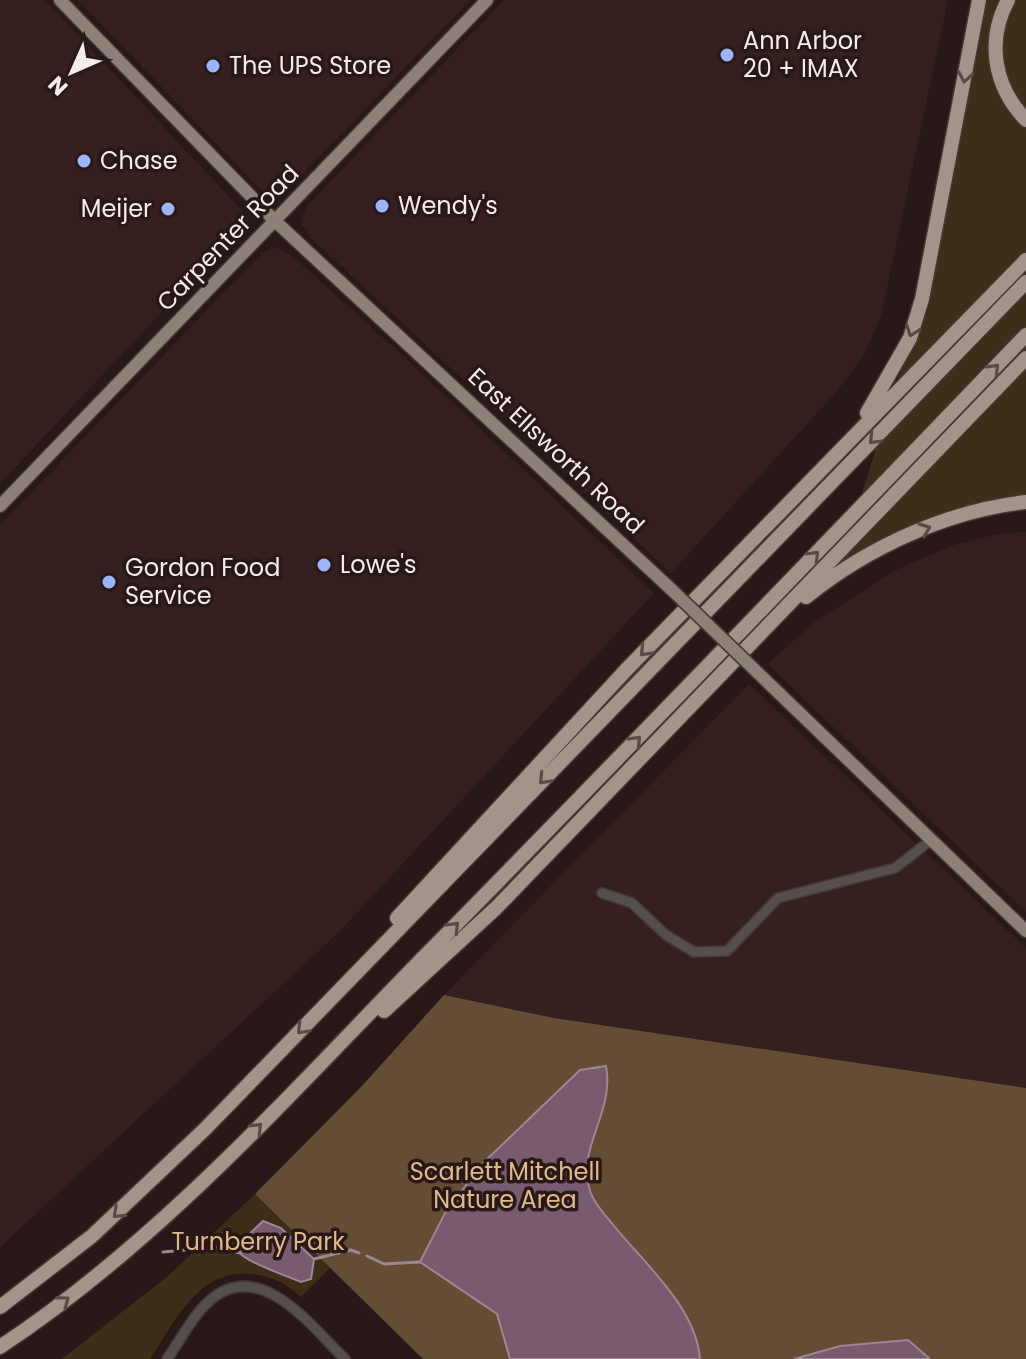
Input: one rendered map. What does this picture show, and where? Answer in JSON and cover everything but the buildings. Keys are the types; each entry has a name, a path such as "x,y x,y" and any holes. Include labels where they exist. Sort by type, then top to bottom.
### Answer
{"highway":[{"path":"838,452 877,401 910,338 930,263 979,0"},
{"path":"1008,0 998,22 995,56 1005,91 1026,120"},
{"path":"356,973 398,917 626,670 1026,260"},
{"path":"0,1307 92,1236 154,1179 1026,282"},
{"path":"0,1347 145,1236 341,1043 695,682 1026,335"},
{"path":"341,1043 386,1010 496,908 1026,358"},
{"path":"765,629 818,587 876,550 920,530 977,511 1026,502"}],"main road":[{"name":"East Ellsworth Road","path":"60,0 275,221 673,591 1026,931"},
{"name":"Carpenter Road","path":"0,506 487,0"}],"street":[{"path":"602,893 632,903 666,935 694,952 727,951 778,898 895,868 931,840"},
{"path":"170,1358 205,1304 218,1294 236,1287 253,1286 286,1302 345,1359"}],"shaded area":[{"path":"0,0 45,0 250,219 0,483"},
{"path":"78,0 470,0 294,183 274,195 261,190"},
{"path":"504,0 948,0 881,316 864,355 838,390 671,573 310,237 301,224 306,207"},
{"path":"276,247 292,256 400,353 654,593 340,931 0,1247 0,525 263,252"},
{"path":"1026,532 1026,912 768,664 813,623 898,569 954,545 998,534"},
{"path":"749,684 1026,948 1026,1088 554,1018 444,995"},
{"path":"606,1066 605,1099 588,1160 590,1191 601,1210 680,1305 696,1340 700,1359 510,1359 497,1314 420,1262 445,1213 482,1164 580,1070"},
{"path":"263,1221 281,1228 314,1259 311,1279 301,1282 258,1265 240,1253 241,1242"},
{"path":"908,1340 930,1359 794,1359 840,1346"}],"green space":[{"path":"986,0 1026,0 1026,496 932,518 841,562 896,383 928,310"},
{"name":"Scarlett Mitchell Nature Area","path":"444,995 554,1018 1026,1088 1026,1359 423,1359 255,1194 361,1087"},
{"name":"Turnberry Park","path":"255,1194 330,1268 301,1297 271,1278 232,1275 216,1280 190,1301 150,1359 62,1359 168,1276"}],"waterway":[{"path":"163,1252 219,1247 240,1253"},
{"path":"314,1259 351,1250 359,1253"},
{"path":"367,1256 384,1264 420,1262"}],"place":[{"name":"Ann Arbor 20 + IMAX","path":"727,55"},
{"name":"The UPS Store","path":"213,66"},
{"name":"Chase","path":"84,161"},
{"name":"Wendy's","path":"382,206"},
{"name":"Meijer","path":"168,209"},
{"name":"Lowe's","path":"324,565"},
{"name":"Gordon Food Service","path":"109,582"}]}
